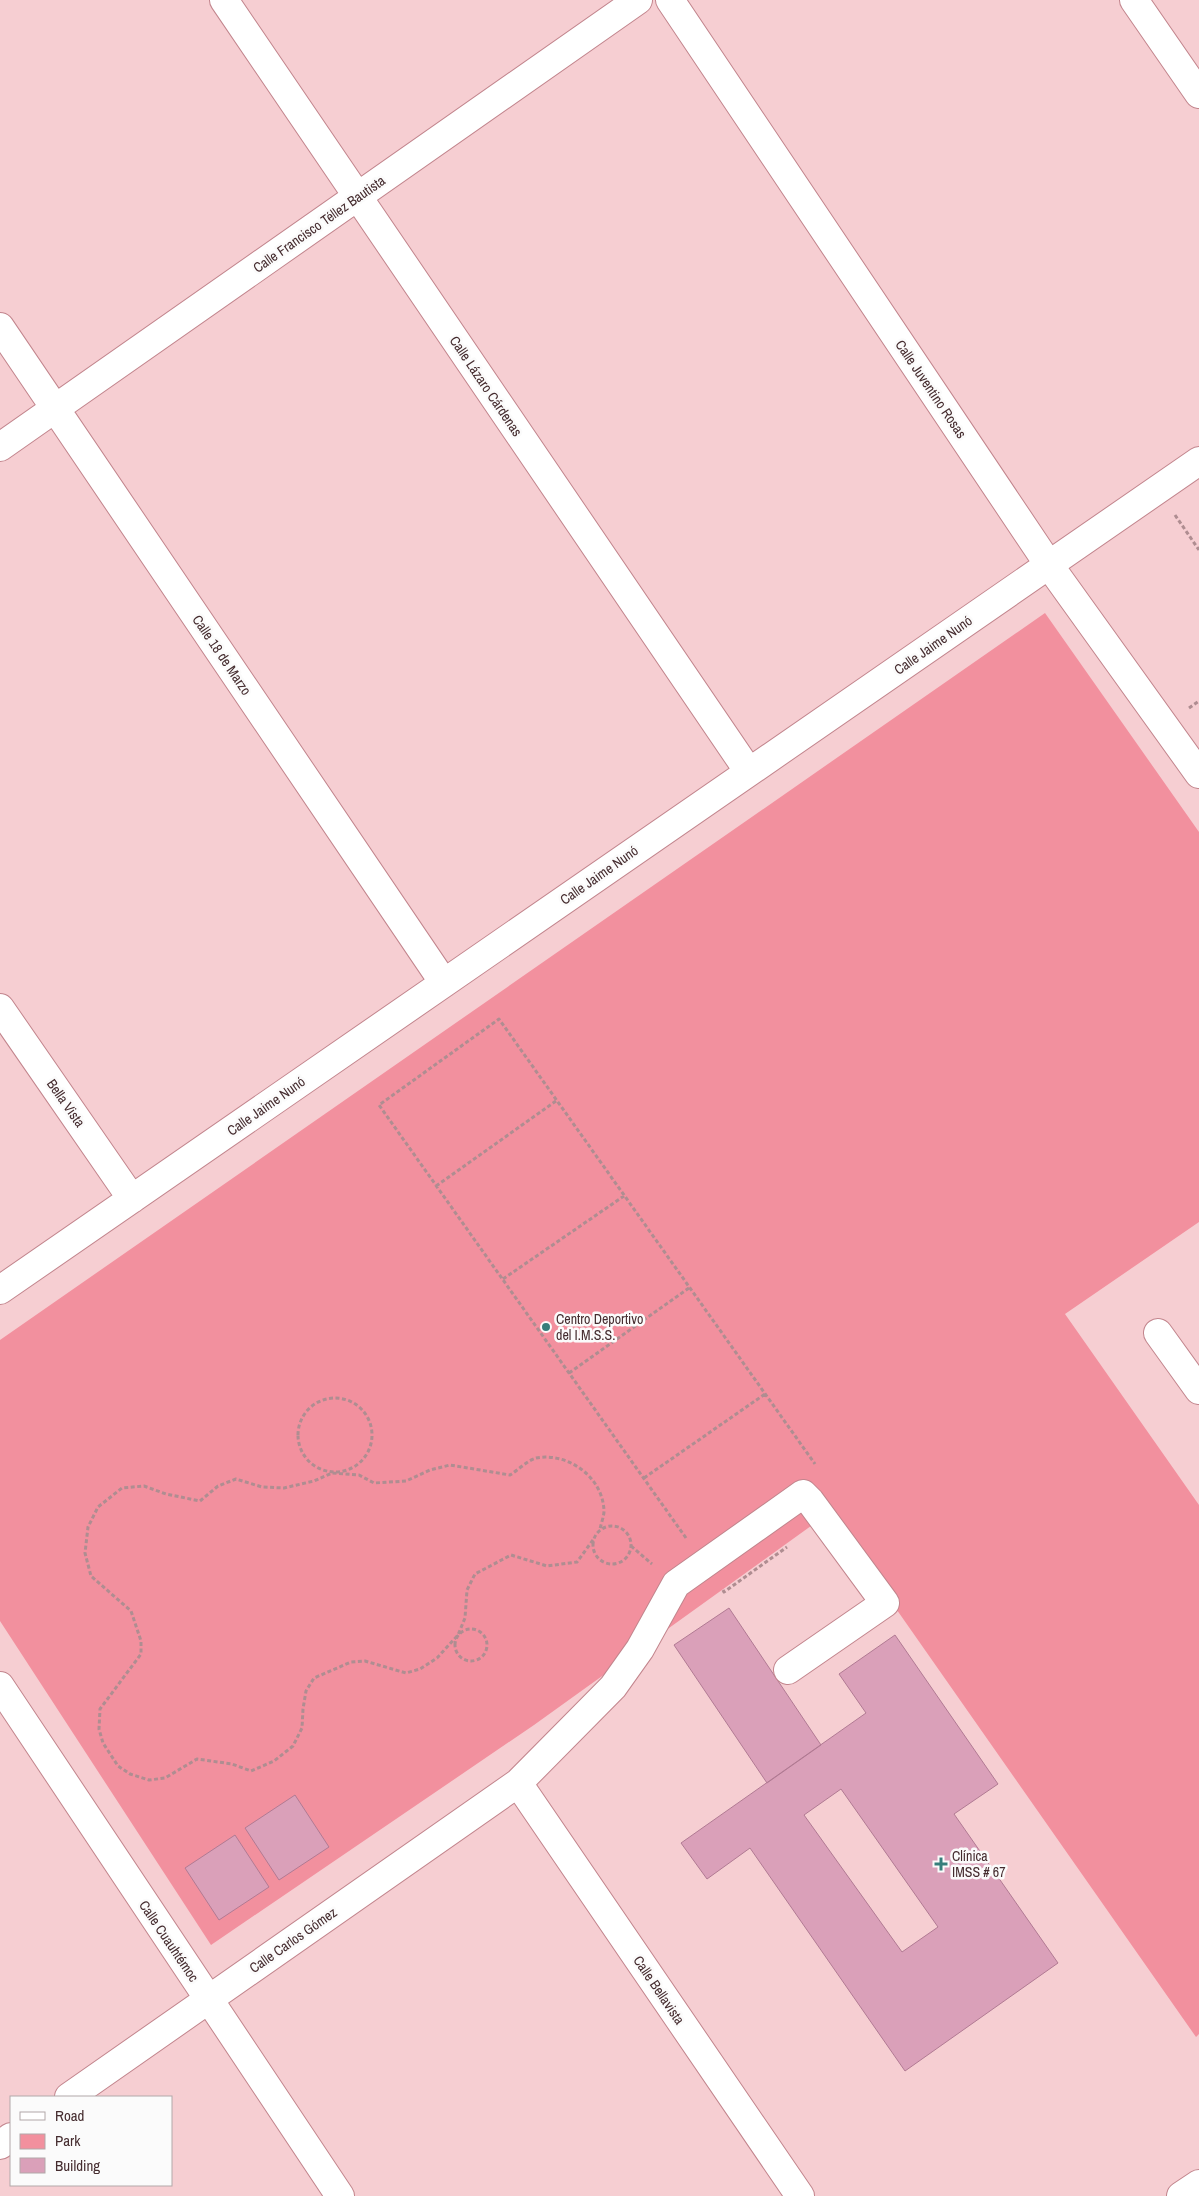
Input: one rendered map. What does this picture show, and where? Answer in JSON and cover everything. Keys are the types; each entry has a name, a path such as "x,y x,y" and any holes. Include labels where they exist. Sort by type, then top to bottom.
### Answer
{"street":[{"name":"Calle Lázaro Cárdenas","path":"224,0 749,772"},
{"name":"Calle Francisco Téllez Bautista","path":"0,447 638,0"},
{"name":"Calle Juventino Rosas","path":"670,0 1049,565 1199,774"},
{"path":"1134,0 1199,94"},
{"name":"Calle 18 de Marzo","path":"0,327 444,983"},
{"name":"Calle Jaime Nunó","path":"0,1290 1199,461"},
{"name":"Bella Vista","path":"0,1008 132,1199"},
{"path":"1158,1333 1199,1390"},
{"name":"Calle Carlos Gómez","path":"69,2096 518,1783 613,1687 640,1649 676,1584 803,1494 817,1511"},
{"path":"788,1670 884,1603 817,1511"},
{"name":"Calle Cuauhtémoc","path":"0,1686 340,2196"},
{"name":"Calle Bellavista","path":"518,1783 800,2196"},
{"path":"1181,2196 1199,2184"}],"path":[{"path":"1157,490 1199,550"},
{"path":"499,1019 830,1486 817,1511 724,1592 436,1186 379,1105 499,1019"},
{"path":"436,1186 556,1101"},
{"path":"503,1279 624,1196"},
{"path":"569,1373 689,1288"},
{"path":"644,1478 765,1394"},
{"path":"332,1473 284,1488 262,1487 236,1479 218,1486 200,1501 166,1494 144,1486 122,1488 98,1507 88,1527 85,1553 91,1576 131,1611 141,1641 141,1654 100,1708 98,1728 103,1743 118,1766 130,1774 148,1780 165,1778 197,1759 232,1764 251,1771 274,1761 293,1746 302,1728 302,1709 306,1691 314,1678 351,1662 365,1661 406,1673 420,1669 437,1658 458,1635 472,1629 482,1632 487,1647 478,1660 468,1660 458,1655 456,1645 458,1635 465,1618 467,1590 475,1574 511,1555 547,1566 578,1562 600,1530 604,1510 597,1486 577,1464 555,1459 535,1458 510,1475 450,1465 430,1470 406,1481 374,1483 359,1475 332,1473 320,1470 309,1463 301,1453 297,1440 298,1427 312,1405 324,1399 336,1398 352,1403 366,1414 371,1424 372,1436 370,1448 365,1458 346,1472 332,1473"},
{"path":"593,1540 595,1553 604,1562 616,1564 626,1558 631,1546 628,1535 619,1527 613,1526 600,1530"}],"green space":[{"name":"Centro Deportivo del I.M.S.S.","path":"1045,613 1199,832 1199,1222 1065,1314 1199,1505 1199,2034 1196,2037 829,1513 534,1725 211,1945 0,1621 0,1340"}],"building":[{"path":"729,1608 821,1745 767,1783 674,1645"},
{"name":"Clínica IMSS # 67","path":"895,1635 998,1784 954,1814 1058,1963 905,2071 750,1848 707,1879 681,1843 866,1713 839,1674","holes":["841,1789 938,1927 902,1952 804,1815"]},
{"path":"295,1795 329,1847 279,1880 245,1828"},
{"path":"235,1835 269,1887 219,1920 185,1868"}],"place":[{"name":"Centro Deportivo del I.M.S.S.","path":"546,1327"},
{"name":"Clínica IMSS # 67","path":"941,1864"}]}
